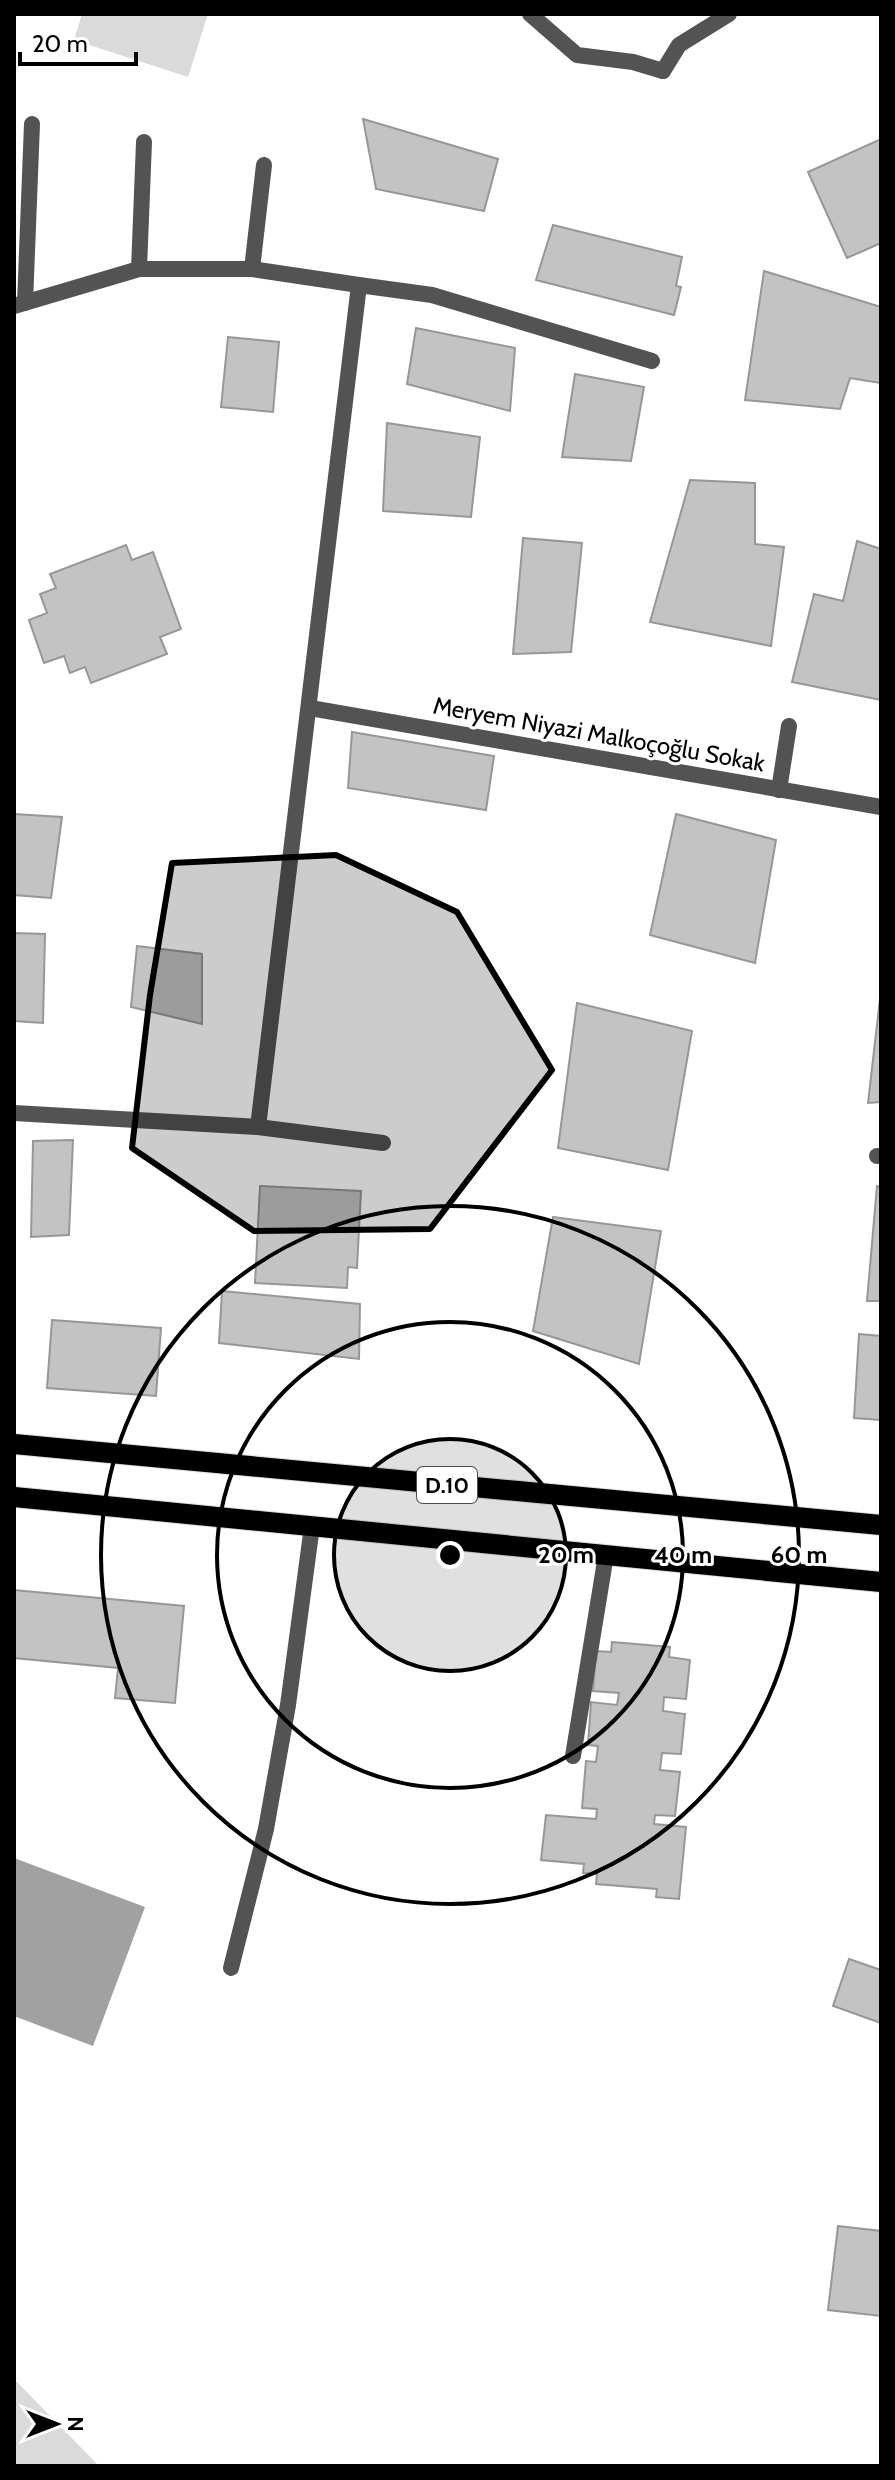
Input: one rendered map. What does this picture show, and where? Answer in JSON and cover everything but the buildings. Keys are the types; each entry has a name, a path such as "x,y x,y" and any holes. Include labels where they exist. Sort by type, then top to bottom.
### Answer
{"main road":[{"name":"D.10","path":"14,1444 881,1525"},
{"name":"D.10","path":"14,1497 881,1582"}],"street":[{"path":"530,14 577,55 633,62 663,71 679,45 729,14"},
{"path":"32,124 19,305 139,269 252,269 432,295 652,361"},
{"path":"139,269 144,142"},
{"path":"252,269 264,165"},
{"path":"258,1127 359,285"},
{"name":"Meryem Niyazi Malkoçoğlu Sokak","path":"310,708 881,807"},
{"path":"779,790 789,726"},
{"path":"14,1113 258,1127 383,1143"},
{"path":"231,1968 266,1829 288,1705 312,1526"},
{"path":"573,1756 606,1555"}],"highlighted area":[{"path":"336,855 457,912 552,1070 430,1229 254,1231 132,1148 150,995 172,863"}],"shaded area":[{"path":"82,14 208,14 188,77 74,40"},
{"path":"14,1858 145,1907 93,2046 14,2016"},
{"path":"14,2379 99,2466 14,2466"}]}
